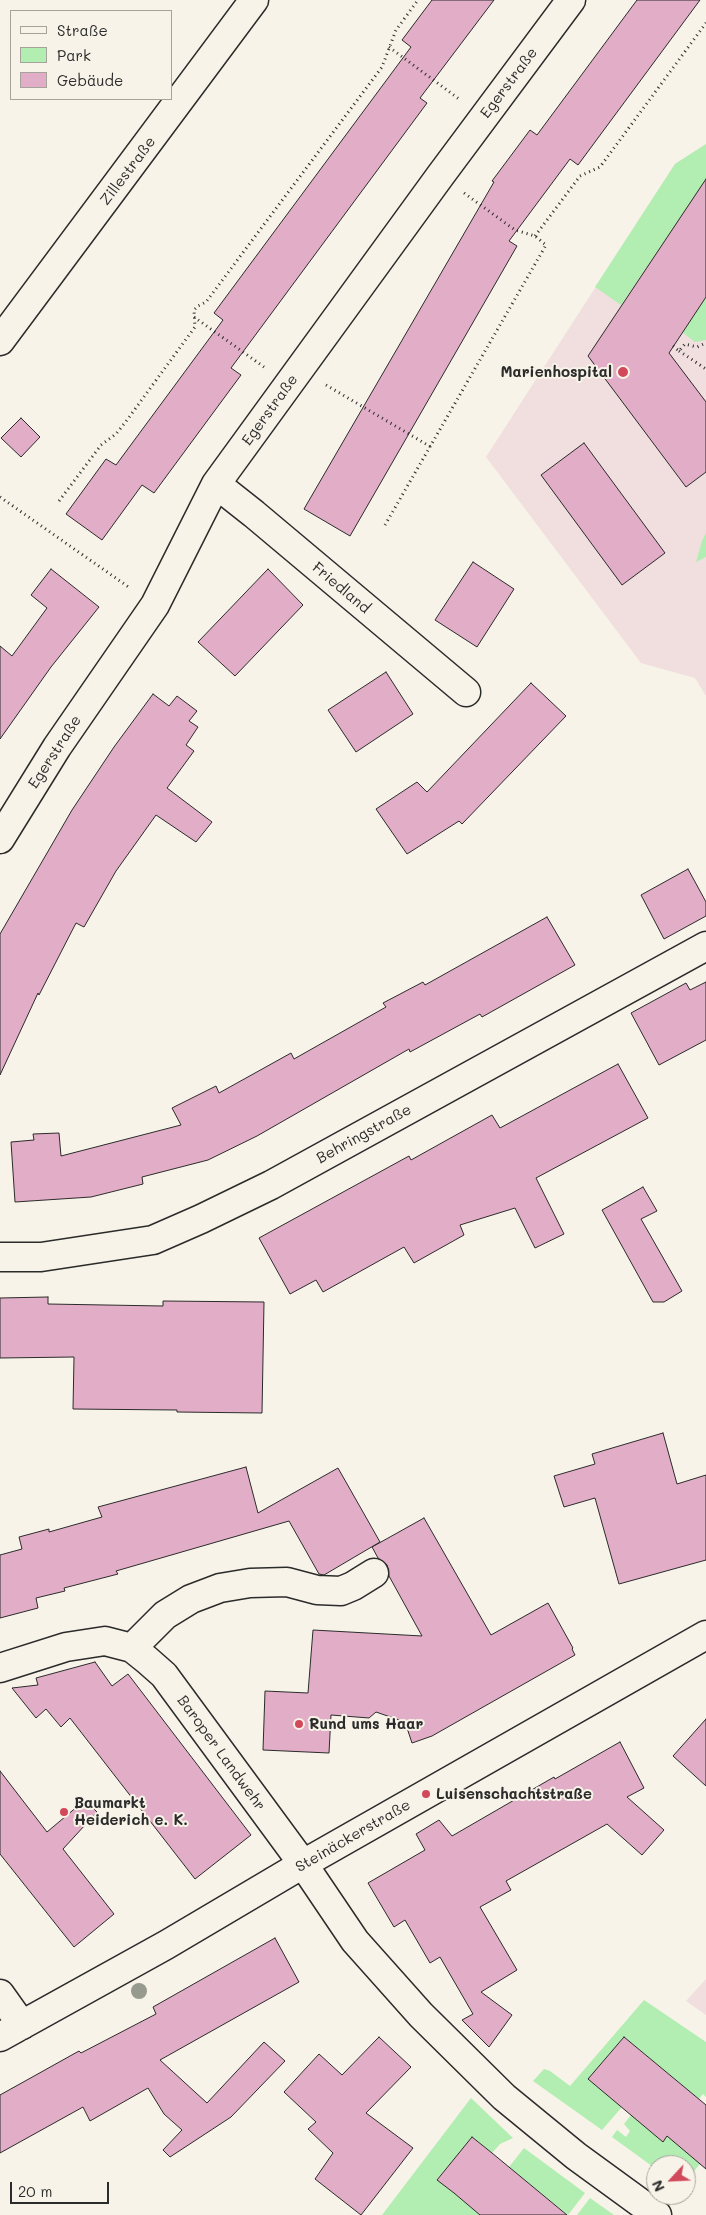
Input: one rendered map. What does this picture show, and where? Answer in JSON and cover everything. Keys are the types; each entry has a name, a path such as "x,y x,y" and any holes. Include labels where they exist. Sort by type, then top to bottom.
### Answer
{"street":[{"name":"Zillestraße","path":"0,341 254,0"},
{"name":"Egerstraße","path":"0,839 57,747 155,605 216,484 440,176 571,0"},
{"name":"Friedland","path":"216,484 466,692"},
{"name":"Behringstraße","path":"0,1257 41,1257 153,1240 201,1219 271,1185 706,946"},
{"path":"132,1648 165,1615 191,1599 220,1588 287,1582 317,1590 341,1590 353,1586 374,1573"},
{"name":"Steinäckerstraße","path":"11,2031 166,1945 303,1864 706,1635"},
{"name":"Baroper Landwehr","path":"0,1668 66,1647 105,1641 132,1648 164,1675 303,1864"},
{"path":"303,1864 355,1941 421,2015 504,2097 576,2156 657,2215"},
{"path":"0,1994 11,2031"}],"path":[{"path":"59,502 101,446 116,434 127,420 195,327 194,310 206,302 382,67 396,30 418,0"},
{"path":"535,236 580,176 600,167 706,23"},
{"path":"389,48 464,102"},
{"path":"385,525 546,245 535,236 515,230 457,188"},
{"path":"194,316 267,368"},
{"path":"679,351 686,344 697,348 706,343"},
{"path":"673,346 706,369"},
{"path":"325,385 431,447"},
{"path":"0,497 155,605"}],"shaded area":[{"name":"Marienhospital","path":"706,144 706,696 695,678 641,663 486,457 675,164"},
{"path":"706,1979 706,2015 686,2001"}],"green space":[{"path":"706,144 706,179 621,305 595,287 675,164"},
{"path":"706,297 706,340 695,342 682,332"},
{"path":"706,533 706,557 696,562 702,541"},
{"path":"644,2000 706,2042 706,2097 703,2094 699,2099 624,2037 588,2079 622,2107 602,2130 533,2081 544,2069 550,2071 570,2086"},
{"path":"471,2098 513,2138 500,2144 492,2153 472,2137 437,2179 480,2215 382,2215"},
{"path":"631,2115 663,2141 667,2136 689,2155 646,2155 646,2162 612,2137 617,2130 626,2137 630,2131 624,2124"},
{"path":"524,2148 585,2193 568,2215 509,2167"},
{"path":"696,2161 700,2164 696,2169"},
{"path":"590,2198 614,2215 577,2215"}],"building":[{"path":"432,0 494,0 420,98 427,103 231,368 241,375 154,493 142,485 102,540 66,514 106,459 116,465 223,320 214,313 411,47 402,40"},
{"path":"637,0 700,0 578,165 570,159 509,241 517,246 350,536 304,509 494,182 492,181 530,130 537,135"},
{"path":"706,179 706,297 669,353 706,402 706,472 686,487 588,356"},
{"path":"21,418 40,437 21,457 1,438"},
{"path":"584,443 665,553 622,585 541,475"},
{"path":"473,562 514,589 477,647 435,620"},
{"path":"51,569 99,607 51,667 0,739 0,646 12,656 47,608 31,595"},
{"path":"268,569 303,605 235,676 198,642"},
{"path":"386,672 413,714 356,752 328,710"},
{"path":"531,683 566,716 462,824 459,821 407,854 376,809 417,782 427,792"},
{"path":"153,694 169,706 177,696 197,711 189,721 198,727 186,745 194,751 167,788 212,822 196,842 156,815 116,871 84,927 76,923 39,995 38,993 0,1075 0,934 72,810 114,747"},
{"path":"688,869 706,902 706,916 664,939 641,895"},
{"path":"547,917 575,965 482,1017 480,1014 410,1052 409,1049 257,1136 208,1160 142,1177 143,1184 91,1197 15,1202 11,1142 34,1140 33,1134 59,1133 61,1156 181,1125 172,1108 216,1086 219,1093 291,1053 294,1059 386,1007 383,1003 423,982 425,985"},
{"path":"706,982 706,1040 659,1065 631,1013 686,983 690,990"},
{"path":"618,1064 648,1118 536,1178 564,1234 535,1248 515,1208 460,1225 464,1235 414,1263 404,1247 323,1292 316,1280 290,1294 259,1238 409,1156 411,1160 492,1115 500,1128"},
{"path":"643,1187 657,1211 641,1219 682,1291 664,1302 653,1302 602,1210"},
{"path":"48,1297 48,1304 163,1306 163,1301 264,1302 262,1413 73,1409 74,1357 0,1358 0,1298"},
{"path":"663,1433 677,1484 706,1475 706,1560 619,1584 595,1498 564,1507 554,1476 595,1464 592,1454"},
{"path":"246,1467 258,1513 338,1468 380,1542 324,1575 319,1574 289,1521 116,1571 118,1574 64,1588 65,1591 36,1598 38,1608 0,1618 0,1555 22,1549 19,1537 49,1529 49,1532 102,1517 98,1507"},
{"path":"424,1518 491,1635 548,1603 575,1655 432,1736 412,1743 405,1722 376,1712 369,1718 331,1715 329,1753 263,1750 265,1691 308,1693 313,1630 422,1636 389,1576 387,1565 378,1558 372,1547"},
{"path":"95,1662 112,1686 128,1674 251,1835 195,1879 70,1718 61,1727 46,1709 36,1718 12,1688 38,1685 36,1678"},
{"path":"706,1719 706,1786 673,1756"},
{"path":"620,1742 644,1788 627,1797 664,1830 642,1855 607,1824 506,1881 511,1890 480,1907 517,1970 481,1992 512,2015 489,2047 462,2020 473,2014 440,1957 430,1963 405,1920 394,1927 368,1883 425,1850 416,1834 439,1820 452,1836 554,1777 555,1779"},
{"path":"0,1771 47,1832 85,1800 97,1812 63,1849 114,1914 74,1947 0,1854"},
{"path":"275,1938 299,1982 160,2060 207,2103 264,2042 285,2061 231,2117 170,2157 163,2150 182,2130 164,2114 148,2088 90,2121 83,2107 0,2153 0,2095 79,2051 81,2053 156,2014 153,2007"},
{"path":"379,2037 411,2067 366,2113 413,2148 361,2215 315,2179 333,2153 308,2129 316,2122 284,2092 319,2054 342,2075"},
{"path":"624,2037 706,2105 706,2169 696,2161 696,2155 689,2155 667,2136 663,2142 588,2079"},
{"path":"472,2137 567,2215 480,2215 437,2180"}],"place":[{"name":"Marienhospital","path":"623,372"},
{"name":"Rund ums Haar","path":"299,1724"},
{"name":"Luisenschachtstraße","path":"426,1794"},
{"name":"Baumarkt Heiderich e. K.","path":"64,1812"}]}
